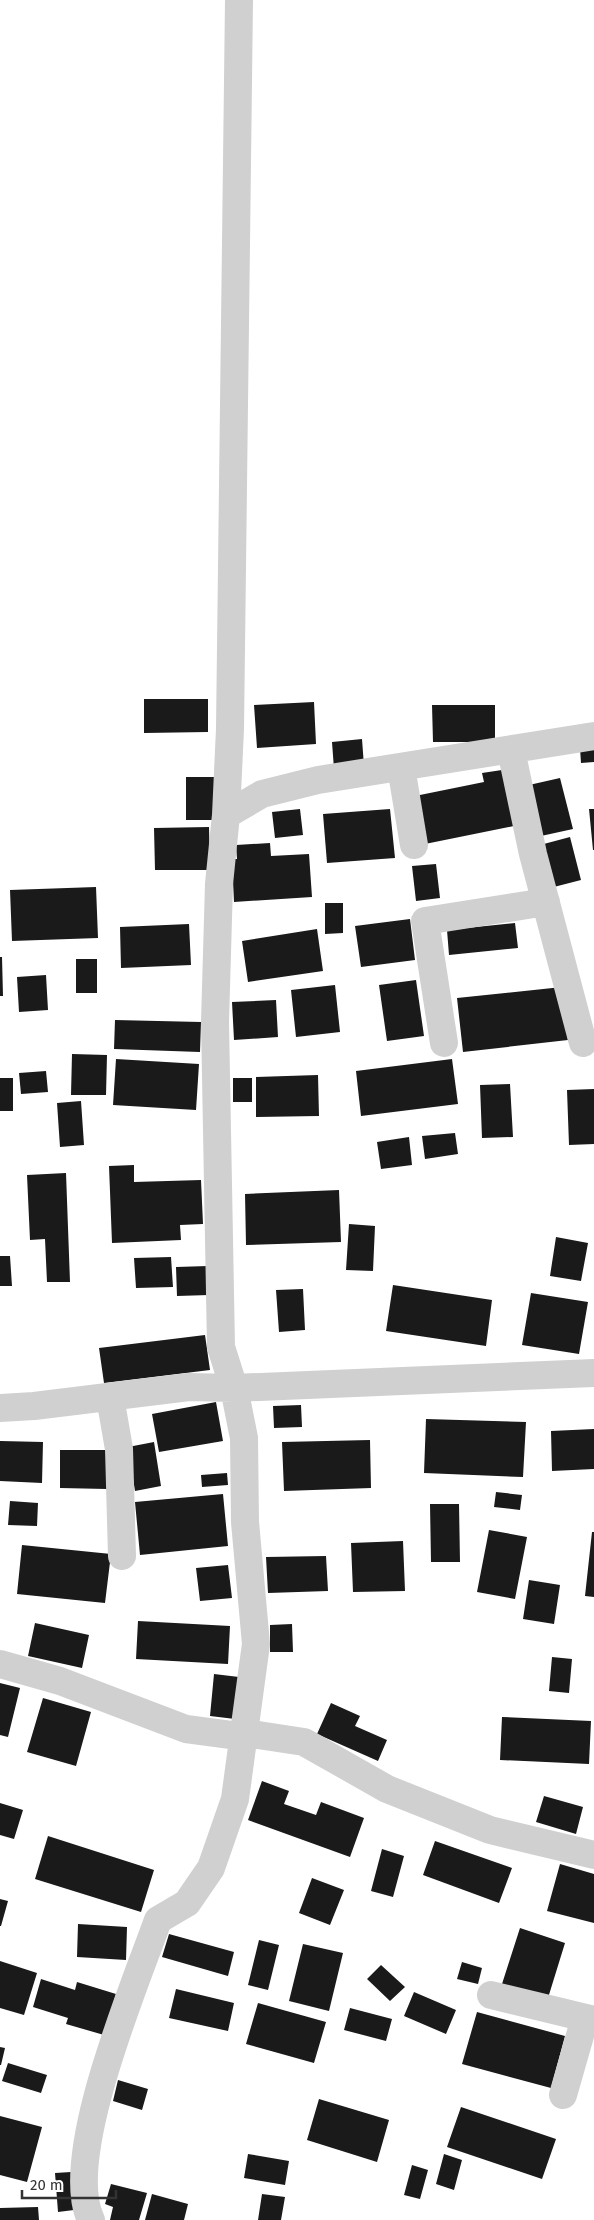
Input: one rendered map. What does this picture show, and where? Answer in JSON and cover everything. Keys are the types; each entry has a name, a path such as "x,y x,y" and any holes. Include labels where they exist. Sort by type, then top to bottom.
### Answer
{"street":[{"path":"92,2220 87,2211 84,2176 101,2078 158,1920 187,1904 211,1868 235,1799 256,1644 245,1522 244,1438 234,1388 221,1347 217,1160 216,972 219,884 226,815 230,728 239,0"},
{"path":"226,815 262,794 318,780 594,736"},
{"path":"511,750 546,902 583,1043"},
{"path":"401,767 414,845"},
{"path":"444,1043 426,921 546,902"},
{"path":"0,1408 189,1387 234,1388 594,1373"},
{"path":"110,1397 120,1465 122,1556"},
{"path":"0,1664 60,1681 186,1728 232,1735 245,1733 304,1742 387,1789 490,1830 594,1855"},
{"path":"491,1995 590,2019 563,2095"}],"building":[{"path":"144,699 208,699 208,732 144,733"},
{"path":"314,702 316,744 257,748 254,705"},
{"path":"432,705 495,705 495,742 433,742"},
{"path":"362,739 364,766 334,769 332,742"},
{"path":"594,747 594,762 581,763 580,748"},
{"path":"502,770 514,826 425,844 415,796 484,782 482,773"},
{"path":"186,777 216,777 216,820 186,820"},
{"path":"560,778 573,829 541,836 529,785"},
{"path":"300,809 303,835 275,838 272,812"},
{"path":"390,809 395,858 327,863 323,814"},
{"path":"589,809 594,809 594,850 593,850"},
{"path":"209,827 210,870 155,870 154,828"},
{"path":"570,837 581,880 550,888 540,845"},
{"path":"270,843 271,856 309,854 312,897 234,902 232,859 237,859 236,845"},
{"path":"436,864 440,898 416,901 412,866"},
{"path":"96,887 98,938 12,941 10,890"},
{"path":"325,903 343,903 343,933 325,934"},
{"path":"410,919 415,960 361,967 355,926"},
{"path":"515,923 518,948 449,955 447,930"},
{"path":"189,924 191,965 121,968 120,927"},
{"path":"317,929 323,971 248,982 242,941"},
{"path":"0,957 2,957 3,996 0,996"},
{"path":"76,959 97,959 97,993 76,993"},
{"path":"46,975 48,1010 19,1012 17,977"},
{"path":"416,980 424,1036 387,1041 379,985"},
{"path":"335,985 340,1032 296,1037 291,990"},
{"path":"562,987 568,1040 463,1052 457,998"},
{"path":"276,1000 278,1037 234,1040 232,1002"},
{"path":"115,1020 201,1022 200,1052 114,1049"},
{"path":"72,1054 107,1055 106,1095 71,1095"},
{"path":"116,1059 199,1064 196,1110 113,1105"},
{"path":"452,1059 458,1104 361,1116 356,1071"},
{"path":"46,1071 48,1092 21,1094 19,1073"},
{"path":"318,1075 319,1116 256,1117 256,1077"},
{"path":"0,1078 13,1078 13,1111 0,1111"},
{"path":"233,1078 252,1078 252,1102 233,1102"},
{"path":"510,1084 513,1137 482,1138 480,1085"},
{"path":"594,1089 594,1144 569,1145 567,1090"},
{"path":"81,1101 84,1145 60,1147 57,1103"},
{"path":"455,1133 458,1154 425,1159 422,1136"},
{"path":"409,1137 412,1165 381,1169 377,1142"},
{"path":"134,1165 134,1182 201,1180 203,1224 180,1225 181,1240 112,1243 109,1166"},
{"path":"66,1173 70,1282 47,1282 45,1239 30,1240 27,1175"},
{"path":"339,1190 341,1242 246,1245 245,1194"},
{"path":"349,1224 375,1226 373,1271 346,1270"},
{"path":"556,1237 588,1243 581,1281 550,1276"},
{"path":"0,1256 10,1256 12,1286 0,1286"},
{"path":"171,1257 173,1287 136,1288 134,1258"},
{"path":"208,1266 209,1295 177,1296 176,1267"},
{"path":"393,1285 492,1300 486,1346 386,1331"},
{"path":"303,1289 305,1330 279,1332 276,1290"},
{"path":"531,1293 588,1302 579,1354 522,1345"},
{"path":"205,1335 210,1370 104,1383 99,1348"},
{"path":"216,1402 223,1441 159,1452 152,1414"},
{"path":"301,1405 302,1427 274,1428 273,1406"},
{"path":"426,1419 526,1422 523,1477 424,1473"},
{"path":"594,1429 594,1469 552,1471 551,1431"},
{"path":"370,1440 371,1488 284,1491 282,1442"},
{"path":"0,1441 43,1442 42,1483 0,1481"},
{"path":"154,1442 161,1486 135,1491 128,1447"},
{"path":"60,1450 107,1450 107,1489 60,1488"},
{"path":"227,1473 228,1485 202,1487 201,1475"},
{"path":"496,1492 522,1495 520,1510 494,1507"},
{"path":"223,1494 228,1546 140,1555 135,1502"},
{"path":"10,1501 38,1503 37,1526 8,1525"},
{"path":"430,1504 459,1504 460,1562 431,1562"},
{"path":"489,1530 527,1537 515,1599 477,1592"},
{"path":"592,1532 594,1532 594,1597 585,1596"},
{"path":"403,1541 405,1591 353,1592 351,1543"},
{"path":"22,1545 111,1554 105,1603 17,1594"},
{"path":"326,1556 328,1591 268,1593 266,1557"},
{"path":"228,1565 232,1598 200,1601 196,1568"},
{"path":"529,1580 560,1585 554,1624 523,1619"},
{"path":"138,1621 230,1626 228,1664 136,1659"},
{"path":"35,1623 89,1635 82,1668 28,1656"},
{"path":"292,1624 293,1652 270,1652 270,1625"},
{"path":"552,1657 572,1659 569,1693 549,1691"},
{"path":"214,1674 239,1677 235,1719 210,1716"},
{"path":"0,1683 20,1688 8,1737 0,1735"},
{"path":"43,1698 91,1712 76,1766 27,1752"},
{"path":"331,1703 360,1716 355,1726 387,1740 378,1761 317,1734"},
{"path":"502,1717 591,1721 589,1764 500,1760"},
{"path":"262,1781 289,1791 284,1804 316,1815 321,1802 364,1818 350,1857 248,1820"},
{"path":"544,1796 583,1807 576,1834 536,1822"},
{"path":"0,1803 23,1810 14,1839 0,1835"},
{"path":"48,1836 154,1870 141,1912 35,1879"},
{"path":"435,1841 512,1868 499,1903 423,1875"},
{"path":"382,1849 404,1856 393,1897 371,1891"},
{"path":"560,1864 594,1874 594,1923 547,1911"},
{"path":"312,1878 344,1890 330,1925 299,1913"},
{"path":"0,1899 8,1901 1,1926 0,1926"},
{"path":"78,1924 127,1927 126,1960 77,1957"},
{"path":"520,1928 565,1943 548,1998 502,1984"},
{"path":"169,1934 234,1952 228,1976 162,1957"},
{"path":"259,1940 279,1945 268,1990 248,1985"},
{"path":"303,1944 343,1953 329,2011 289,2001"},
{"path":"0,1961 37,1973 24,2015 0,2008"},
{"path":"462,1962 482,1968 478,1984 457,1979"},
{"path":"381,1965 405,1987 390,2001 367,1979"},
{"path":"41,1979 75,1990 77,1982 116,1994 104,2035 66,2024 68,2018 33,2007"},
{"path":"176,1989 234,2003 228,2031 169,2018"},
{"path":"414,1992 456,2010 446,2034 404,2016"},
{"path":"258,2003 326,2022 314,2063 246,2044"},
{"path":"350,2008 392,2019 386,2041 344,2030"},
{"path":"477,2012 565,2036 551,2088 462,2064"},
{"path":"0,2047 5,2048 1,2065 0,2065"},
{"path":"8,2063 47,2075 41,2093 2,2081"},
{"path":"118,2080 148,2089 142,2110 113,2101"},
{"path":"319,2099 389,2120 377,2162 307,2140"},
{"path":"461,2107 556,2139 542,2179 447,2147"},
{"path":"0,2116 42,2127 27,2182 0,2175"},
{"path":"248,2154 289,2161 285,2185 244,2178"},
{"path":"444,2154 462,2160 454,2190 436,2184"},
{"path":"412,2165 428,2170 420,2199 404,2195"},
{"path":"71,2172 74,2210 58,2212 55,2173"},
{"path":"111,2184 147,2193 139,2220 110,2220 113,2207 105,2204"},
{"path":"152,2194 188,2204 184,2220 145,2220"},
{"path":"262,2194 285,2197 281,2220 258,2220"},
{"path":"38,2207 39,2220 0,2220 0,2208"}]}
